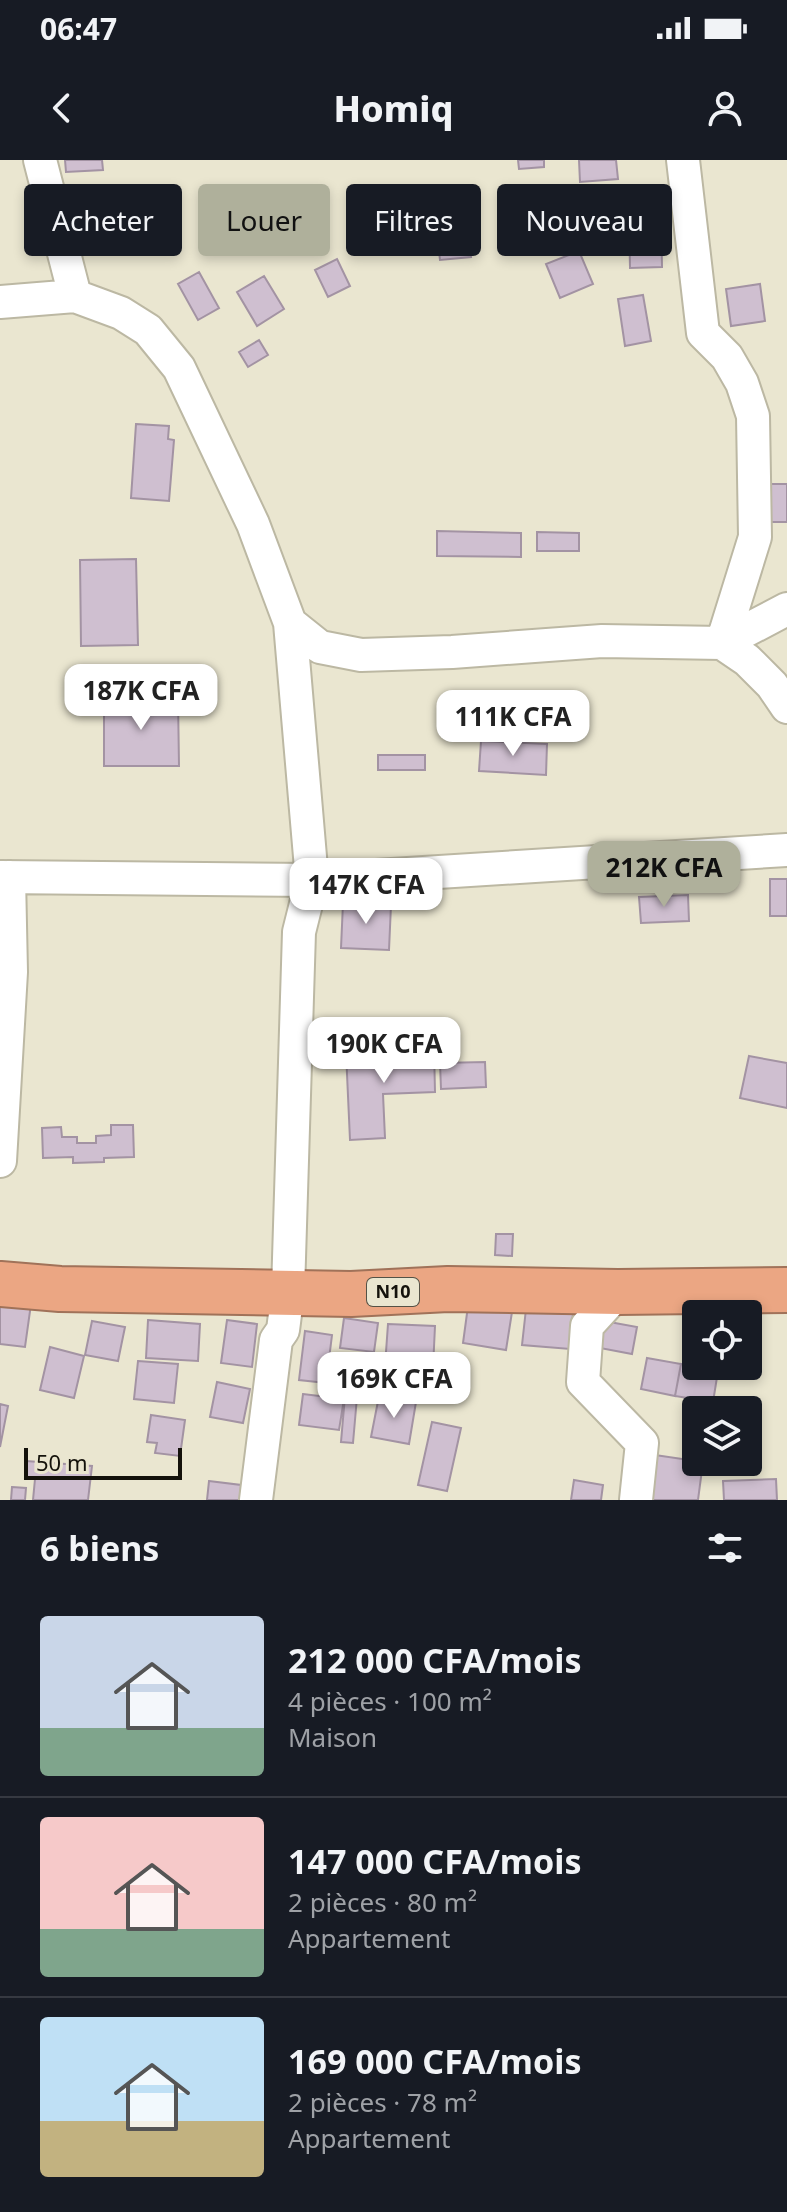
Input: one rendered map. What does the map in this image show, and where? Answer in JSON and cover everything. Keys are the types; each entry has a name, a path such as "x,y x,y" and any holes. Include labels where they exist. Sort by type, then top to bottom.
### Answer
{"highway":[{"name":"N10","path":"0,1284 60,1289 351,1294 448,1289 618,1292 787,1290"}],"street":[{"path":"40,160 75,296"},
{"path":"683,160 703,333 727,357 742,383 753,416 755,537 722,643"},
{"path":"0,302 75,296 121,313 148,330 179,368 253,524 290,623 312,880 299,932 288,1291 283,1330 276,1340 256,1500"},
{"path":"290,623 320,647 361,655 602,641 722,643 787,609"},
{"path":"722,643 747,660 772,685 787,707"},
{"path":"0,1161 11,972 5,877 312,880 787,850"},
{"path":"618,1292 587,1326 583,1382 642,1443 636,1500"}],"building":[{"path":"65,160 102,160 103,170 66,172"},
{"path":"518,160 544,160 544,167 519,169"},
{"path":"579,160 616,160 618,179 580,182"},
{"path":"440,256 471,257 440,260"},
{"path":"566,256 581,256 593,284 560,298 546,264"},
{"path":"630,256 662,256 662,267 630,268"},
{"path":"337,259 350,286 328,297 315,270"},
{"path":"199,272 219,308 198,320 178,284"},
{"path":"264,276 284,309 257,326 237,292"},
{"path":"760,284 765,321 731,326 726,289"},
{"path":"643,295 651,341 625,346 618,299"},
{"path":"259,340 268,355 248,367 239,352"},
{"path":"136,424 169,426 168,439 174,440 169,501 131,498"},
{"path":"764,484 787,484 787,522 765,522"},
{"path":"437,531 521,533 521,557 437,556"},
{"path":"537,532 579,533 579,551 537,551"},
{"path":"136,559 138,645 81,646 80,560"},
{"path":"104,698 178,698 179,766 104,766"},
{"path":"481,741 547,744 546,775 479,771"},
{"path":"378,755 425,755 425,770 378,770"},
{"path":"770,879 787,879 787,916 770,916"},
{"path":"688,895 689,921 641,923 639,897"},
{"path":"343,903 391,905 389,950 341,948"},
{"path":"434,1048 435,1092 383,1094 385,1138 350,1140 346,1052"},
{"path":"749,1056 787,1063 787,1108 740,1098"},
{"path":"485,1062 486,1087 441,1089 440,1063"},
{"path":"111,1125 133,1125 134,1157 73,1163 73,1157 43,1158 42,1128 61,1127 62,1137 77,1137 77,1143 96,1143 96,1136 111,1135"},
{"path":"496,1234 513,1234 512,1256 495,1255"},
{"path":"0,1299 31,1304 25,1347 0,1344"},
{"path":"468,1306 512,1312 506,1350 463,1343"},
{"path":"526,1309 573,1313 570,1349 522,1345"},
{"path":"344,1318 378,1323 374,1352 340,1348"},
{"path":"148,1320 200,1324 198,1361 146,1358"},
{"path":"227,1320 257,1324 252,1367 221,1363"},
{"path":"92,1321 125,1327 118,1361 85,1355"},
{"path":"604,1321 637,1327 632,1354 600,1348"},
{"path":"388,1324 435,1326 433,1368 385,1366"},
{"path":"305,1331 332,1335 326,1383 299,1380"},
{"path":"50,1347 84,1356 74,1398 40,1390"},
{"path":"647,1358 681,1364 675,1396 641,1389"},
{"path":"138,1361 178,1364 174,1403 134,1399"},
{"path":"681,1364 682,1380 717,1380 714,1396 675,1396"},
{"path":"217,1382 250,1389 243,1423 210,1417"},
{"path":"303,1394 344,1399 339,1430 299,1425"},
{"path":"345,1396 357,1397 353,1443 341,1442"},
{"path":"379,1396 416,1402 409,1444 371,1437"},
{"path":"0,1404 8,1406 0,1447"},
{"path":"151,1415 185,1420 180,1456 155,1453 157,1443 147,1442"},
{"path":"432,1422 461,1428 447,1491 418,1485"},
{"path":"655,1455 682,1459 682,1476 701,1476 698,1500 650,1500"},
{"path":"26,1461 92,1466 88,1500 33,1500 35,1479 25,1478"},
{"path":"776,1479 777,1500 724,1500 723,1481"},
{"path":"574,1480 603,1485 601,1500 571,1500"},
{"path":"209,1481 241,1485 240,1500 207,1500"},
{"path":"12,1487 26,1488 25,1500 11,1500"}]}
